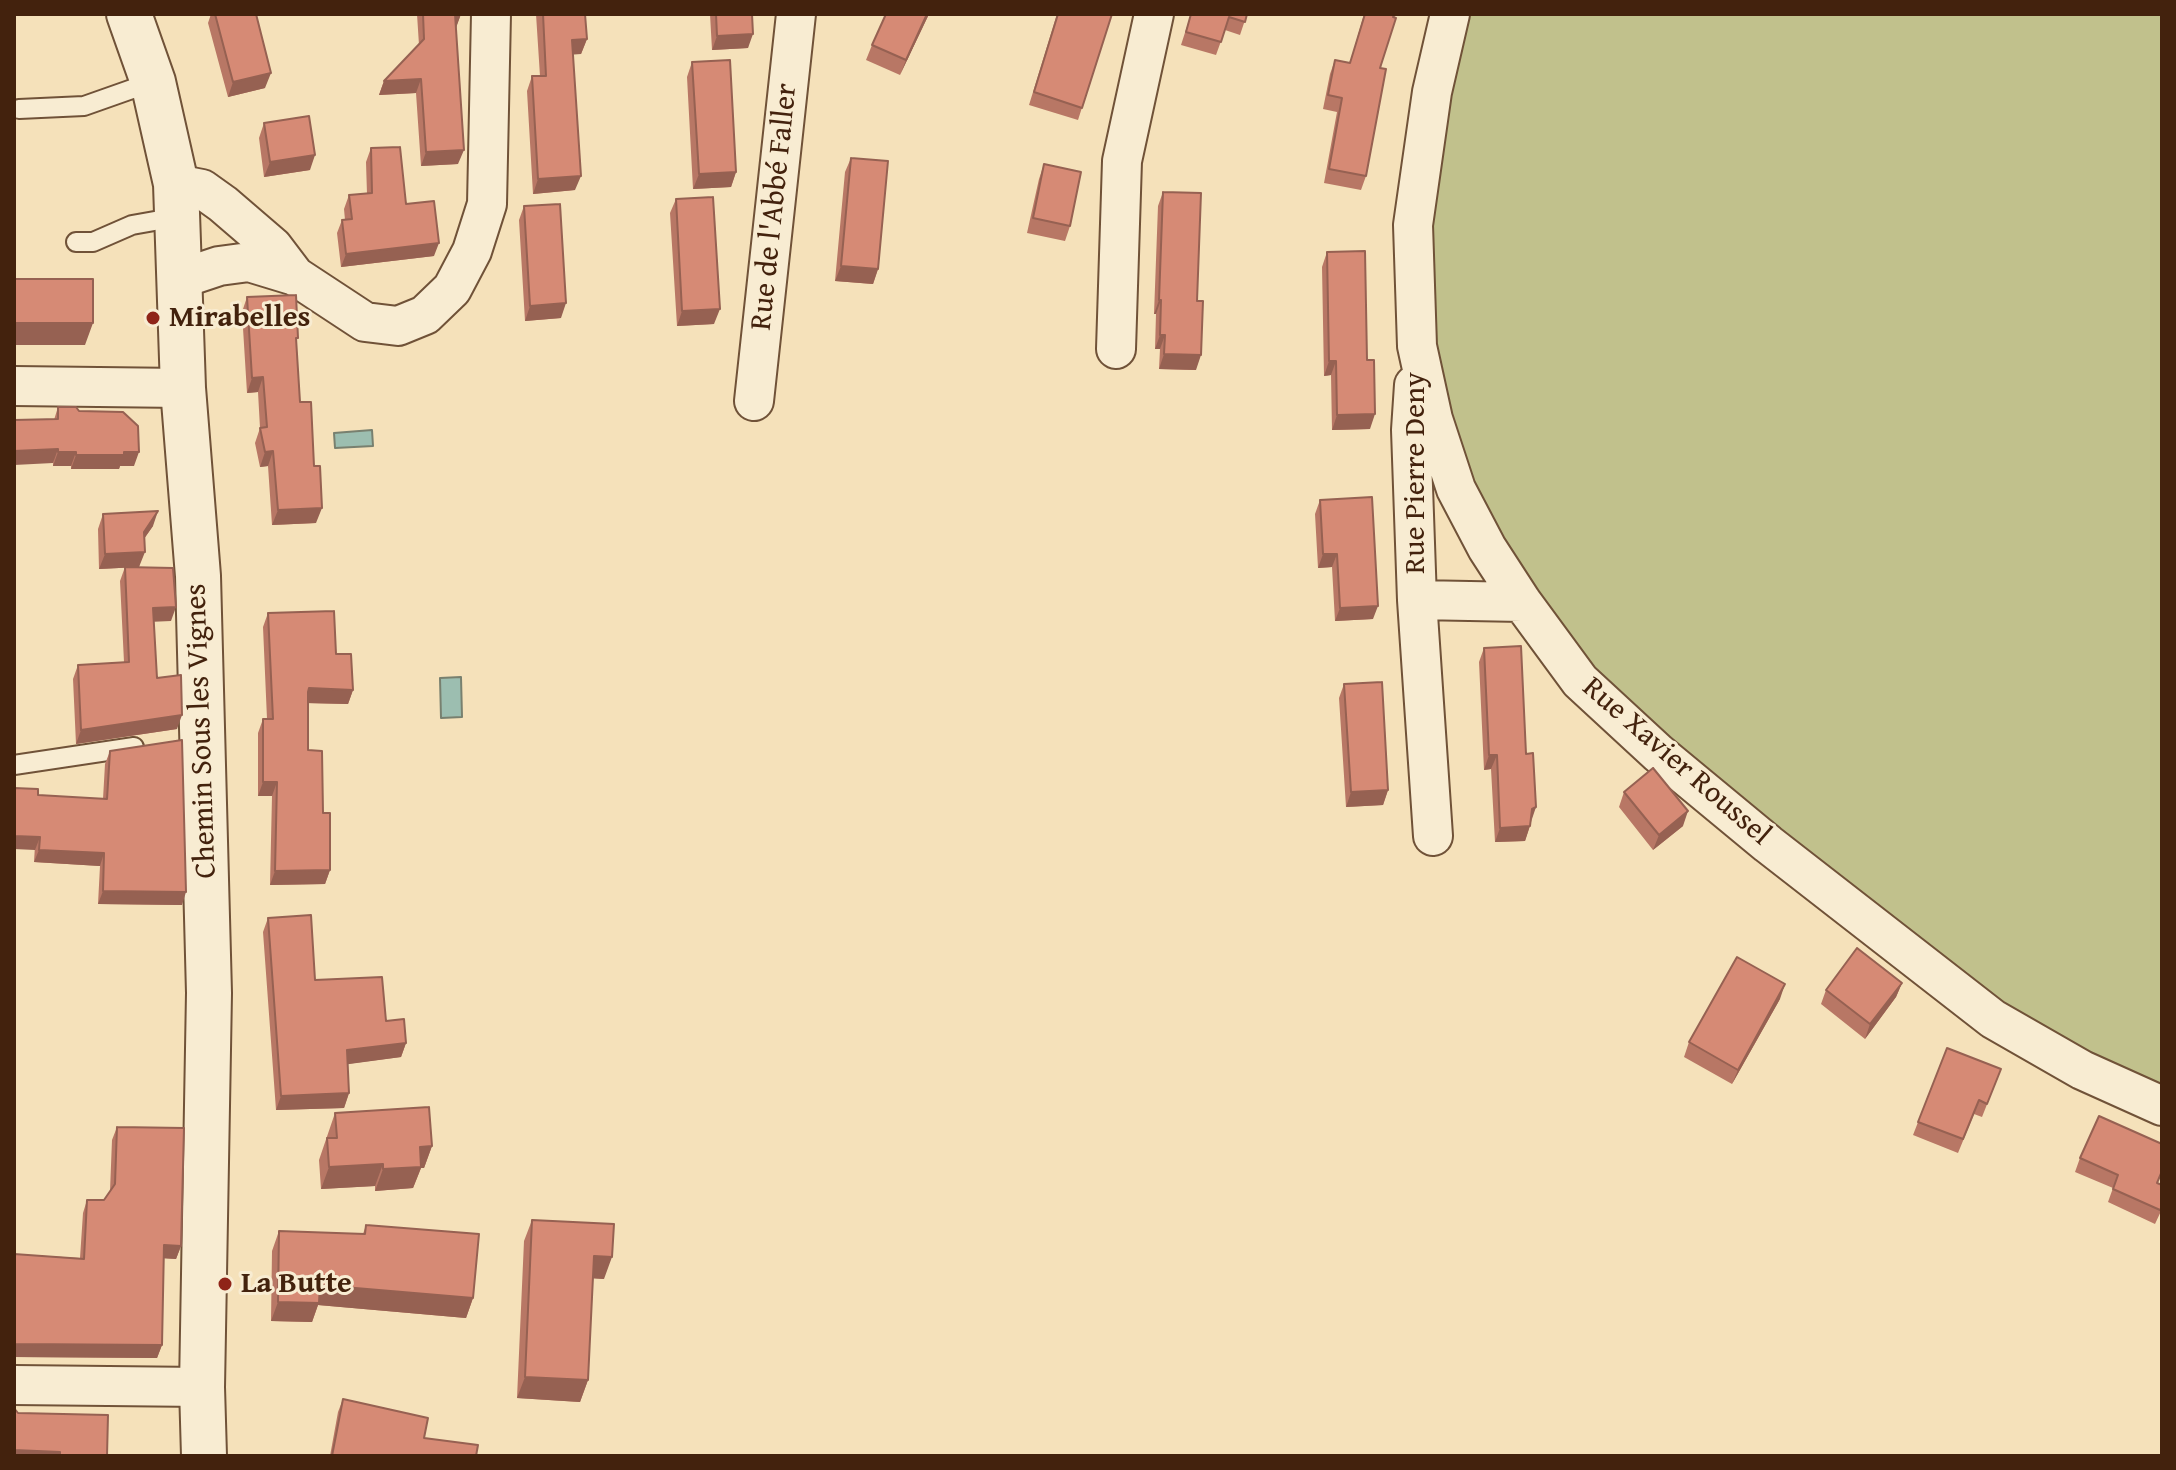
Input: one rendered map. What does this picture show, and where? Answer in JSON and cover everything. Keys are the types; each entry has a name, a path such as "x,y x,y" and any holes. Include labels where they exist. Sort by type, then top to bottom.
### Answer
{"street":[{"name":"Chemin Sous les Vignes","path":"129,14 153,82 177,201 183,388 198,576 196,739 209,993 202,1387 204,1456"},
{"path":"180,279 219,266 249,262 295,276 365,322 398,326 425,315 452,289 472,251 487,204 491,14"},
{"name":"Rue de l'Abbé Faller","path":"754,401 796,14"},
{"path":"1116,349 1122,161 1154,14"},
{"name":"Rue Xavier Roussel","path":"1450,14 1432,92 1413,225 1417,346 1433,419 1456,489 1487,548 1522,602 1580,681 1658,753 1768,844 1993,1019 2082,1070 2162,1106"},
{"path":"177,201 202,189 273,247 295,276"},
{"name":"Rue Pierre Deny","path":"1417,346 1411,430 1417,600 1433,836"},
{"path":"14,386 183,388"},
{"name":"Rue Pierre Deny","path":"1417,600 1522,602"},
{"path":"14,1385 202,1387"}],"lane":[{"path":"19,109 84,106 153,82"},
{"path":"76,242 93,242 177,201"},
{"path":"14,765 156,744"}],"green space":[{"path":"1450,14 2162,14 2162,1106 2082,1070 1768,844 1522,602 1417,346"}],"shaded area":[{"path":"372,430 373,446 335,448 334,433"},
{"path":"461,677 462,717 441,718 440,678"}],"building":[{"path":"215,14 256,14 271,73 233,82"},
{"path":"423,14 455,14 464,150 426,152 421,79 384,81 424,39"},
{"path":"543,14 585,14 587,39 572,40 581,176 538,179 532,76 546,76"},
{"path":"716,14 752,14 753,34 717,36"},
{"path":"886,14 927,14 906,60 872,45"},
{"path":"1058,14 1112,14 1082,108 1034,92"},
{"path":"1191,14 1247,14 1245,22 1229,17 1221,42 1186,32"},
{"path":"1365,14 1395,14 1393,17 1396,18 1380,68 1386,69 1366,176 1329,169 1342,98 1328,95 1335,60 1350,63"},
{"path":"730,60 736,172 699,174 692,62"},
{"path":"309,116 315,155 270,162 264,123"},
{"path":"400,147 406,204 434,201 439,243 346,254 342,220 352,219 349,195 372,193 371,148"},
{"path":"851,158 888,161 878,269 841,266"},
{"path":"1044,164 1081,172 1070,226 1033,218"},
{"path":"1163,192 1201,193 1197,301 1203,301 1201,355 1164,354 1165,335 1160,335 1159,300"},
{"path":"713,197 720,309 682,311 676,199"},
{"path":"560,204 566,303 530,306 524,206"},
{"path":"1365,251 1367,360 1374,360 1375,414 1337,415 1336,361 1329,361 1327,252"},
{"path":"14,279 93,279 93,323 14,323"},
{"path":"296,295 300,402 311,402 314,466 320,466 322,508 278,510 273,451 265,452 260,428 267,427 263,377 252,378 247,297"},
{"path":"58,407 123,412 138,426 139,452 76,455 76,452 58,452 58,449 14,451 14,420 58,419"},
{"path":"1372,497 1378,606 1340,608 1337,554 1323,554 1320,500"},
{"path":"158,511 144,532 145,552 105,554 103,514"},
{"path":"125,567 173,568 176,607 153,608 157,678 181,675 182,715 81,730 78,665 129,662"},
{"path":"334,611 336,654 351,654 353,690 309,688 308,692 308,750 322,751 323,813 330,813 330,870 275,871 277,782 263,782 263,719 273,719 268,613"},
{"path":"1521,646 1526,754 1533,753 1536,807 1532,809 1530,826 1500,828 1497,755 1489,755 1484,648"},
{"path":"1382,682 1388,790 1351,792 1344,684"},
{"path":"182,740 186,892 103,891 104,853 39,850 40,837 14,836 14,788 38,789 38,795 107,799 110,751"},
{"path":"1653,768 1688,811 1659,835 1624,792"},
{"path":"311,915 315,980 382,977 386,1021 404,1019 406,1043 347,1050 349,1093 281,1096 268,918"},
{"path":"1857,948 1902,983 1870,1024 1826,990"},
{"path":"1737,957 1785,984 1738,1070 1689,1042"},
{"path":"1947,1048 2001,1069 1987,1104 1979,1100 1963,1139 1918,1122"},
{"path":"429,1107 432,1146 420,1147 421,1167 383,1169 383,1164 329,1167 327,1138 337,1138 335,1113"},
{"path":"2099,1116 2162,1144 2162,1171 2157,1183 2162,1185 2160,1210 2113,1189 2118,1175 2080,1158"},
{"path":"117,1127 184,1128 181,1246 164,1245 162,1345 14,1344 14,1254 84,1259 87,1200 104,1200 115,1184"},
{"path":"532,1220 614,1224 612,1257 594,1256 588,1380 525,1377"},
{"path":"366,1225 479,1234 473,1298 320,1285 319,1303 278,1302 279,1231 365,1234"},
{"path":"343,1399 428,1418 424,1438 478,1445 476,1456 332,1456"},
{"path":"14,1408 18,1413 108,1415 107,1456 60,1456 60,1452 14,1450"}],"place":[{"name":"Mirabelles","path":"153,318"},
{"name":"La Butte","path":"225,1284"}]}
